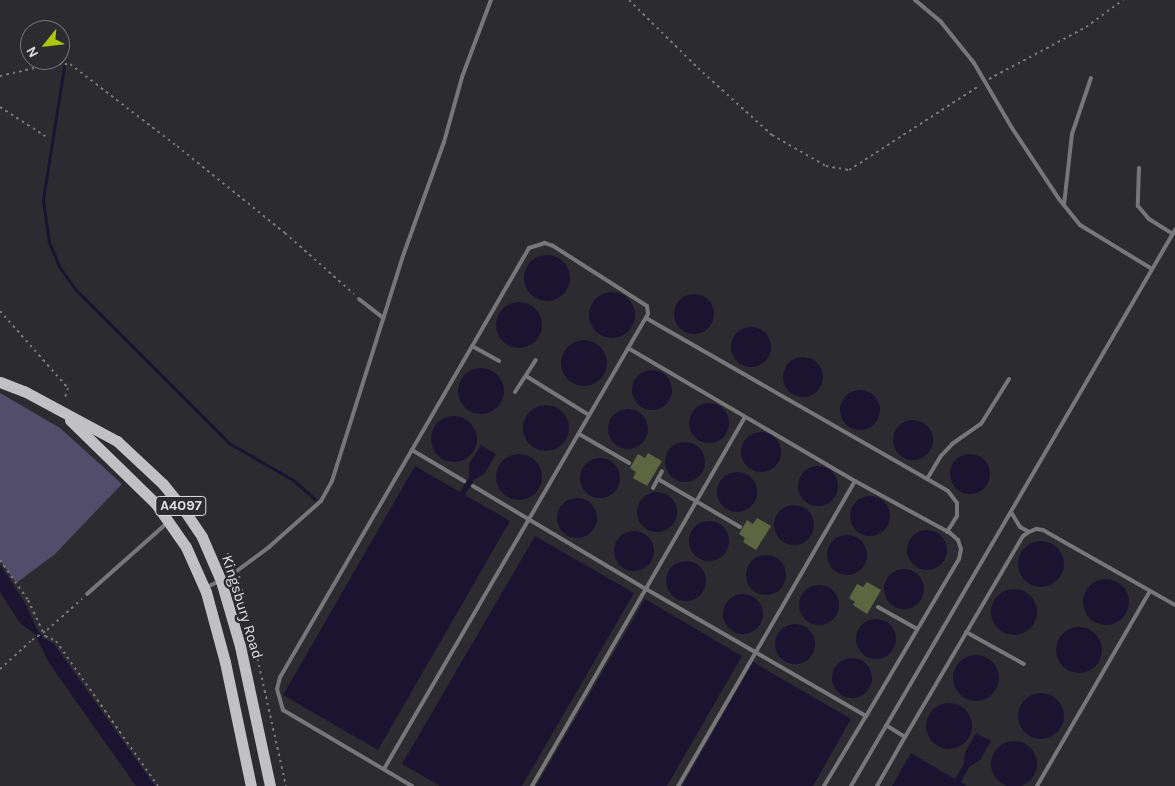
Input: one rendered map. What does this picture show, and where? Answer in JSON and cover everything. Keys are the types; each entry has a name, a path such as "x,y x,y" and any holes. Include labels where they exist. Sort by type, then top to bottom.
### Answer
{"main road":[{"name":"Kingsbury Road","path":"0,382 24,391 117,441 163,484 184,510 225,578 270,786"},
{"name":"Kingsbury Road","path":"62,412 126,472 156,504 186,547 205,589 225,662 251,786"}],"lane":[{"path":"205,589 238,570 303,518 321,501 328,490 423,197 444,142 473,45 490,0"},
{"path":"915,0 941,22 974,63 1012,128 1064,205 1080,225 1152,269"},
{"path":"1064,205 1072,134 1091,78"},
{"path":"851,786 1174,232 1149,219 1138,206 1139,168"},
{"path":"384,769 648,314 647,306 553,246 538,244 529,248 280,677 277,689 283,710 412,786"},
{"path":"359,299 383,318"},
{"path":"646,318 948,491 957,502 957,516 947,532"},
{"path":"472,346 499,361"},
{"path":"628,348 958,540 961,549 959,559 824,786"},
{"path":"515,392 536,360"},
{"path":"526,376 589,415"},
{"path":"927,479 952,444 981,424 1010,379"},
{"path":"532,786 745,416"},
{"path":"579,434 629,463"},
{"path":"412,450 464,481"},
{"path":"652,488 662,471"},
{"path":"658,478 740,527"},
{"path":"678,786 854,481"},
{"path":"473,486 646,589 866,716"},
{"path":"1011,512 1012,518 1020,527 1029,532"},
{"path":"87,594 168,522"},
{"path":"877,786 1022,536 1036,529 1043,530 1175,606"},
{"path":"1037,786 1150,591"},
{"path":"878,607 917,629"},
{"path":"966,632 1024,664"},
{"path":"886,725 905,737"}],"path":[{"path":"629,0 698,68 772,135 826,166 849,170 985,81 1086,27 1123,0"},
{"path":"0,76 52,64 70,64 177,146 216,180 285,233 359,299"},
{"path":"0,107 45,136"},
{"path":"0,311 68,388 62,412"},
{"path":"225,578 228,554"},
{"path":"0,560 28,600 45,636 56,641 158,786"},
{"path":"238,570 286,786"},
{"path":"0,670 32,640 47,630 87,594"}],"shaded area":[{"path":"542,255 552,255 566,265 570,278 566,291 560,297 552,301 542,301 528,291 524,283 524,273 534,259"},
{"path":"607,292 617,292 631,302 635,315 631,328 625,334 617,338 607,338 593,328 589,320 589,310 599,296"},
{"path":"698,294 705,297 711,303 714,314 713,322 705,331 698,334 690,334 683,331 675,322 674,310 677,303 686,295"},
{"path":"514,302 524,302 538,312 542,325 538,338 532,344 524,348 514,348 500,338 496,330 496,320 506,306"},
{"path":"747,327 755,327 762,330 768,336 771,347 768,358 762,364 755,367 747,367 740,364 734,358 731,351 731,343 734,336 740,330"},
{"path":"579,340 589,340 603,350 607,363 603,376 597,382 589,386 579,386 565,376 561,368 561,358 571,344"},
{"path":"807,357 814,360 820,366 823,377 822,385 814,394 807,397 799,397 792,394 784,385 783,373 786,366 795,358"},
{"path":"476,368 486,368 500,378 504,391 500,404 494,410 486,414 476,414 462,404 458,396 458,386 468,372"},
{"path":"656,370 663,373 669,379 672,390 671,398 663,407 656,410 648,410 641,407 633,398 632,386 635,379 644,371"},
{"path":"864,390 871,393 877,399 880,410 879,418 871,427 864,430 856,430 849,427 841,418 840,406 843,399 852,391"},
{"path":"0,393 60,428 122,484 55,554 16,583 0,560"},
{"path":"713,403 720,406 726,412 729,423 728,431 720,440 713,443 705,443 698,440 690,431 689,419 692,412 701,404"},
{"path":"541,405 551,405 565,415 569,428 565,441 559,447 551,451 541,451 527,441 523,433 523,423 533,409"},
{"path":"632,409 639,412 645,418 648,429 647,437 639,446 632,449 624,449 617,446 609,437 608,425 611,418 620,410"},
{"path":"449,416 459,416 473,426 477,439 473,452 467,458 459,462 449,462 435,452 431,444 431,434 441,420"},
{"path":"917,420 924,423 930,429 933,440 932,448 924,457 917,460 909,460 902,457 894,448 893,436 896,429 905,421"},
{"path":"765,432 772,435 778,441 781,452 780,460 772,469 765,472 757,472 750,469 742,460 741,448 744,441 753,433"},
{"path":"689,442 696,445 702,451 705,462 704,470 696,479 689,482 681,482 674,479 666,470 665,458 668,451 677,443"},
{"path":"481,445 496,454 485,473 474,480 465,495 510,521 378,750 283,695 415,466 460,492 469,477 469,464"},
{"path":"514,454 524,454 538,464 542,477 538,490 532,496 524,500 514,500 500,490 496,482 496,472 506,458"},
{"path":"974,454 981,457 987,463 990,474 989,482 981,491 974,494 966,494 959,491 951,482 950,470 953,463 962,455"},
{"path":"604,458 611,461 617,467 620,478 619,486 611,495 604,498 596,498 589,495 581,486 580,474 583,467 592,459"},
{"path":"814,466 822,466 829,469 835,475 838,486 835,497 829,503 822,506 814,506 807,503 801,497 798,490 798,482 801,475 807,469"},
{"path":"741,472 748,475 754,481 757,492 756,500 748,509 741,512 733,512 726,509 718,500 717,488 720,481 729,473"},
{"path":"661,492 668,495 674,501 677,512 676,520 668,529 661,532 653,532 646,529 638,520 637,508 640,501 649,493"},
{"path":"866,496 874,496 881,499 887,505 890,516 887,527 881,533 874,536 866,536 859,533 853,527 850,520 850,512 853,505 859,499"},
{"path":"581,498 588,501 594,507 597,518 596,526 588,535 581,538 573,538 566,535 558,526 557,514 560,507 569,499"},
{"path":"798,505 805,508 811,514 814,525 813,533 805,542 798,545 790,545 783,542 775,533 774,521 777,514 786,506"},
{"path":"705,521 713,521 720,524 726,530 729,541 726,552 720,558 713,561 705,561 698,558 692,552 689,545 689,537 692,530 698,524"},
{"path":"931,530 938,533 944,539 947,550 946,558 938,567 931,570 923,570 916,567 908,558 907,546 910,539 919,531"},
{"path":"638,531 645,534 651,540 654,551 653,559 645,568 638,571 630,571 623,568 615,559 614,547 617,540 626,532"},
{"path":"851,535 858,538 864,544 867,555 866,563 858,572 851,575 843,575 836,572 828,563 827,551 830,544 839,536"},
{"path":"535,536 634,593 522,786 440,786 402,764"},
{"path":"1036,541 1046,541 1060,551 1064,564 1060,577 1054,583 1046,587 1036,587 1022,577 1018,569 1018,559 1028,545"},
{"path":"770,555 777,558 783,564 786,575 785,583 777,592 770,595 762,595 755,592 747,583 746,571 749,564 758,556"},
{"path":"682,561 690,561 697,564 703,570 706,581 703,592 697,598 690,601 682,601 675,598 669,592 666,585 666,577 669,570 675,564"},
{"path":"0,565 24,601 37,629 44,638 54,644 155,786 136,786 49,663 35,634 21,624 0,592"},
{"path":"908,569 915,572 921,578 924,589 923,597 915,606 908,609 900,609 893,606 885,597 884,585 887,578 896,570"},
{"path":"1101,579 1111,579 1125,589 1129,602 1125,615 1119,621 1111,625 1101,625 1087,615 1083,607 1083,597 1093,583"},
{"path":"823,585 830,588 836,594 839,605 838,613 830,622 823,625 815,625 808,622 800,613 799,601 802,594 811,586"},
{"path":"1009,589 1019,589 1033,599 1037,612 1033,625 1027,631 1019,635 1009,635 995,625 991,617 991,607 1001,593"},
{"path":"747,594 754,597 760,603 763,614 762,622 754,631 747,634 739,634 732,631 724,622 723,610 726,603 735,595"},
{"path":"645,599 742,656 667,786 536,786"},
{"path":"880,619 887,622 893,628 896,639 895,647 887,656 880,659 872,659 865,656 857,647 856,635 859,628 868,620"},
{"path":"799,624 806,627 812,633 815,644 814,652 806,661 799,664 791,664 784,661 776,652 775,640 778,633 787,625"},
{"path":"1074,627 1084,627 1098,637 1102,650 1098,663 1092,669 1084,673 1074,673 1060,663 1056,655 1056,645 1066,631"},
{"path":"971,655 981,655 995,665 999,678 995,691 989,697 981,701 971,701 957,691 953,683 953,673 963,659"},
{"path":"856,658 863,661 869,667 872,678 871,686 863,695 856,698 848,698 841,695 833,686 832,674 835,667 844,659"},
{"path":"753,662 851,719 813,786 682,786"},
{"path":"1036,693 1046,693 1060,703 1064,716 1060,729 1054,735 1046,739 1036,739 1022,729 1018,721 1018,711 1028,697"},
{"path":"944,703 954,703 968,713 972,726 968,739 962,745 954,749 944,749 930,739 926,731 926,721 936,707"},
{"path":"976,733 991,741 980,760 969,767 961,782 967,786 892,786 911,753 955,779 964,764 965,752"},
{"path":"1010,741 1018,741 1027,745 1033,751 1037,764 1033,777 1027,783 1018,787 1010,787 1001,783 995,777 991,768 991,760 995,751 1001,745"}],"building":[{"path":"648,453 662,461 647,486 633,478 636,472 630,468 638,454 645,458"},
{"path":"757,518 771,526 756,550 743,542 745,538 739,534 747,520 753,524"},
{"path":"867,582 881,590 867,614 853,605 855,602 849,598 857,584 863,587"}],"waterway":[{"path":"64,70 43,200 49,242 59,266 75,289 229,443 293,480 315,499"}]}
